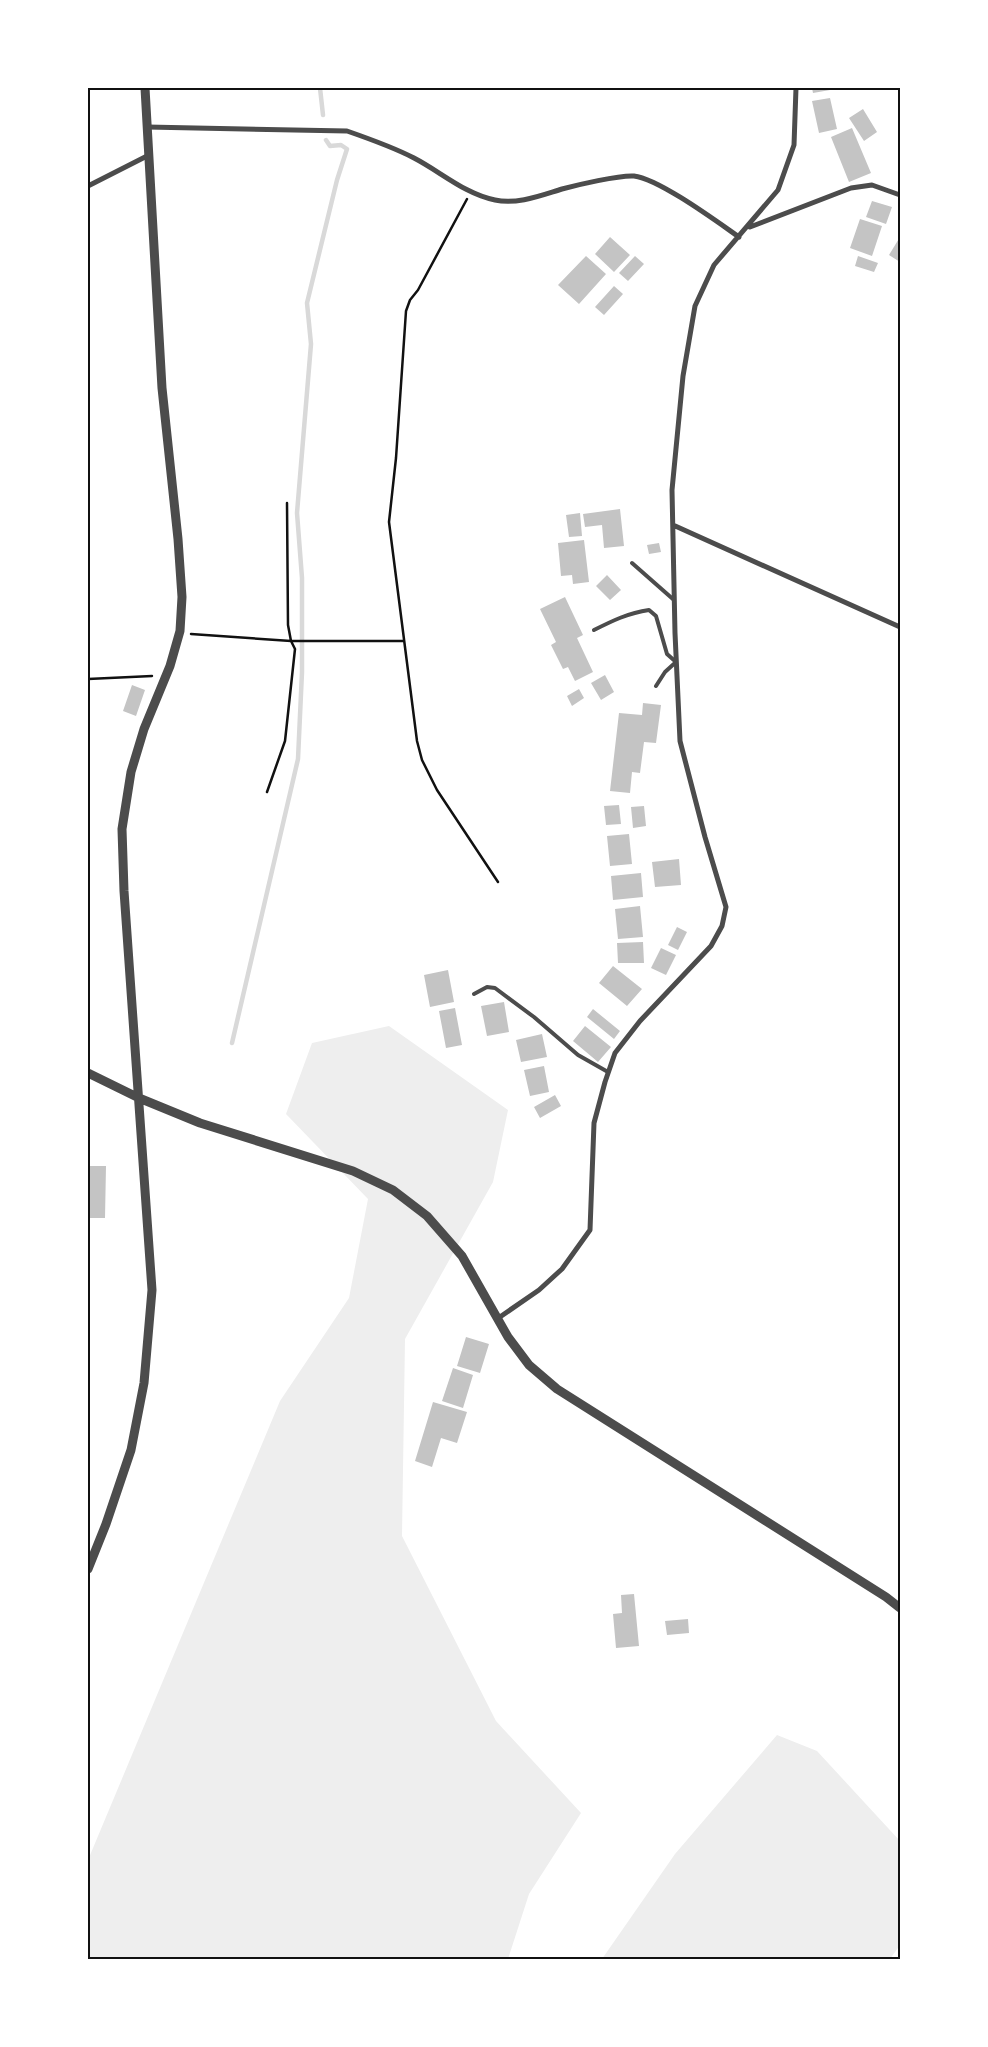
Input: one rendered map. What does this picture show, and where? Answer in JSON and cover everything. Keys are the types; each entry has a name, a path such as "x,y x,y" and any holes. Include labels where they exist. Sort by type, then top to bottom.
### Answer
{"street":[{"path":"88,1569 106,1524 131,1450 144,1383 152,1290 124,891 122,829 131,772 144,729 166,676 180,631 182,597 162,388 145,88"},
{"path":"497,1319 539,1290 562,1269 590,1230 594,1123 615,1053 640,1022 711,946 722,926 726,907 705,837 680,741 674,600 672,490 683,376 695,306 714,264 778,190 786,172 794,145 796,88"},
{"path":"148,127 347,131 371,139 414,158 471,191 497,201 520,200 575,185 633,176 659,187 689,204 739,237"},
{"path":"88,186 149,155"},
{"path":"747,228 851,188 872,185 900,195"},
{"path":"673,525 900,628"},
{"path":"88,1073 138,1098 200,1123 353,1171 393,1190 427,1216 462,1256 508,1338 529,1365 557,1389 886,1597 900,1608"}],"lane":[{"path":"632,563 674,600"},
{"path":"594,630 624,616 648,610 656,616 667,654 676,662 656,686"},
{"path":"474,994 487,987 495,988 534,1017 578,1055 608,1072"}],"path":[{"path":"471,191 418,290 410,300 406,311 396,458 389,522 416,741 422,760 437,790 498,882"},
{"path":"268,792 285,741 295,649 291,641 288,625 287,503"},
{"path":"180,631 198,636 291,641 403,641"},
{"path":"88,679 166,676"}],"shaded area":[{"path":"389,1026 508,1110 493,1182 405,1339 402,1536 496,1721 581,1813 529,1894 508,1959 88,1960 88,1860 280,1401 349,1298 368,1199 286,1114 312,1043"},
{"path":"777,1735 817,1751 900,1841 900,1945 890,1959 602,1959 675,1854"}],"building":[{"path":"812,88 830,88 830,90 813,93"},
{"path":"830,98 837,129 819,133 812,101"},
{"path":"863,109 877,132 864,141 849,118"},
{"path":"852,128 871,173 849,182 831,137"},
{"path":"872,201 892,207 886,224 866,217"},
{"path":"860,219 882,226 872,256 850,248"},
{"path":"610,237 630,255 614,272 595,254"},
{"path":"900,237 900,262 889,255"},
{"path":"586,256 606,274 579,304 558,285"},
{"path":"635,256 644,264 628,281 619,273"},
{"path":"858,256 878,263 874,272 855,266"},
{"path":"614,286 623,294 604,315 595,307"},
{"path":"620,509 624,546 604,548 602,525 585,527 583,514"},
{"path":"580,513 582,536 569,537 566,515"},
{"path":"584,540 589,582 573,584 572,575 561,576 558,543"},
{"path":"659,543 661,552 649,554 647,545"},
{"path":"607,575 621,590 610,600 596,586"},
{"path":"565,597 583,635 577,638 593,672 575,681 568,667 563,669 551,645 556,642 540,609"},
{"path":"605,675 614,692 601,700 591,683"},
{"path":"132,685 145,690 136,716 123,711"},
{"path":"579,689 584,698 572,706 567,696"},
{"path":"643,703 661,705 656,743 644,742 640,773 632,772 630,793 610,791 619,713 642,715"},
{"path":"619,805 621,824 606,825 604,806"},
{"path":"644,806 646,826 633,828 631,807"},
{"path":"629,834 632,864 610,866 607,836"},
{"path":"679,859 681,885 655,887 652,862"},
{"path":"641,873 643,897 613,900 611,876"},
{"path":"640,906 643,937 618,939 615,909"},
{"path":"677,927 687,932 678,950 668,945"},
{"path":"643,942 644,963 618,963 617,943"},
{"path":"661,948 676,955 666,975 651,968"},
{"path":"613,966 642,989 627,1006 599,983"},
{"path":"448,970 454,1002 430,1007 424,975"},
{"path":"504,1002 509,1032 487,1036 481,1006"},
{"path":"455,1008 462,1045 446,1048 439,1011"},
{"path":"593,1009 620,1031 614,1039 587,1017"},
{"path":"585,1026 611,1047 598,1062 573,1041"},
{"path":"542,1034 547,1057 521,1062 516,1040"},
{"path":"544,1066 549,1092 530,1096 524,1070"},
{"path":"555,1095 561,1106 540,1118 534,1107"},
{"path":"88,1166 106,1166 105,1218 88,1218"},
{"path":"466,1337 489,1344 480,1373 457,1366"},
{"path":"453,1368 473,1375 463,1408 442,1401"},
{"path":"433,1402 467,1412 457,1443 441,1438 432,1467 415,1461"},
{"path":"634,1594 639,1646 616,1648 613,1614 622,1613 621,1595"},
{"path":"688,1619 689,1633 667,1635 665,1621"}],"waterway":[{"path":"320,88 323,115"},
{"path":"232,1043 298,759 302,672 302,578 297,513 311,344 307,303 337,180 347,149 341,145 330,146 326,140"}]}
